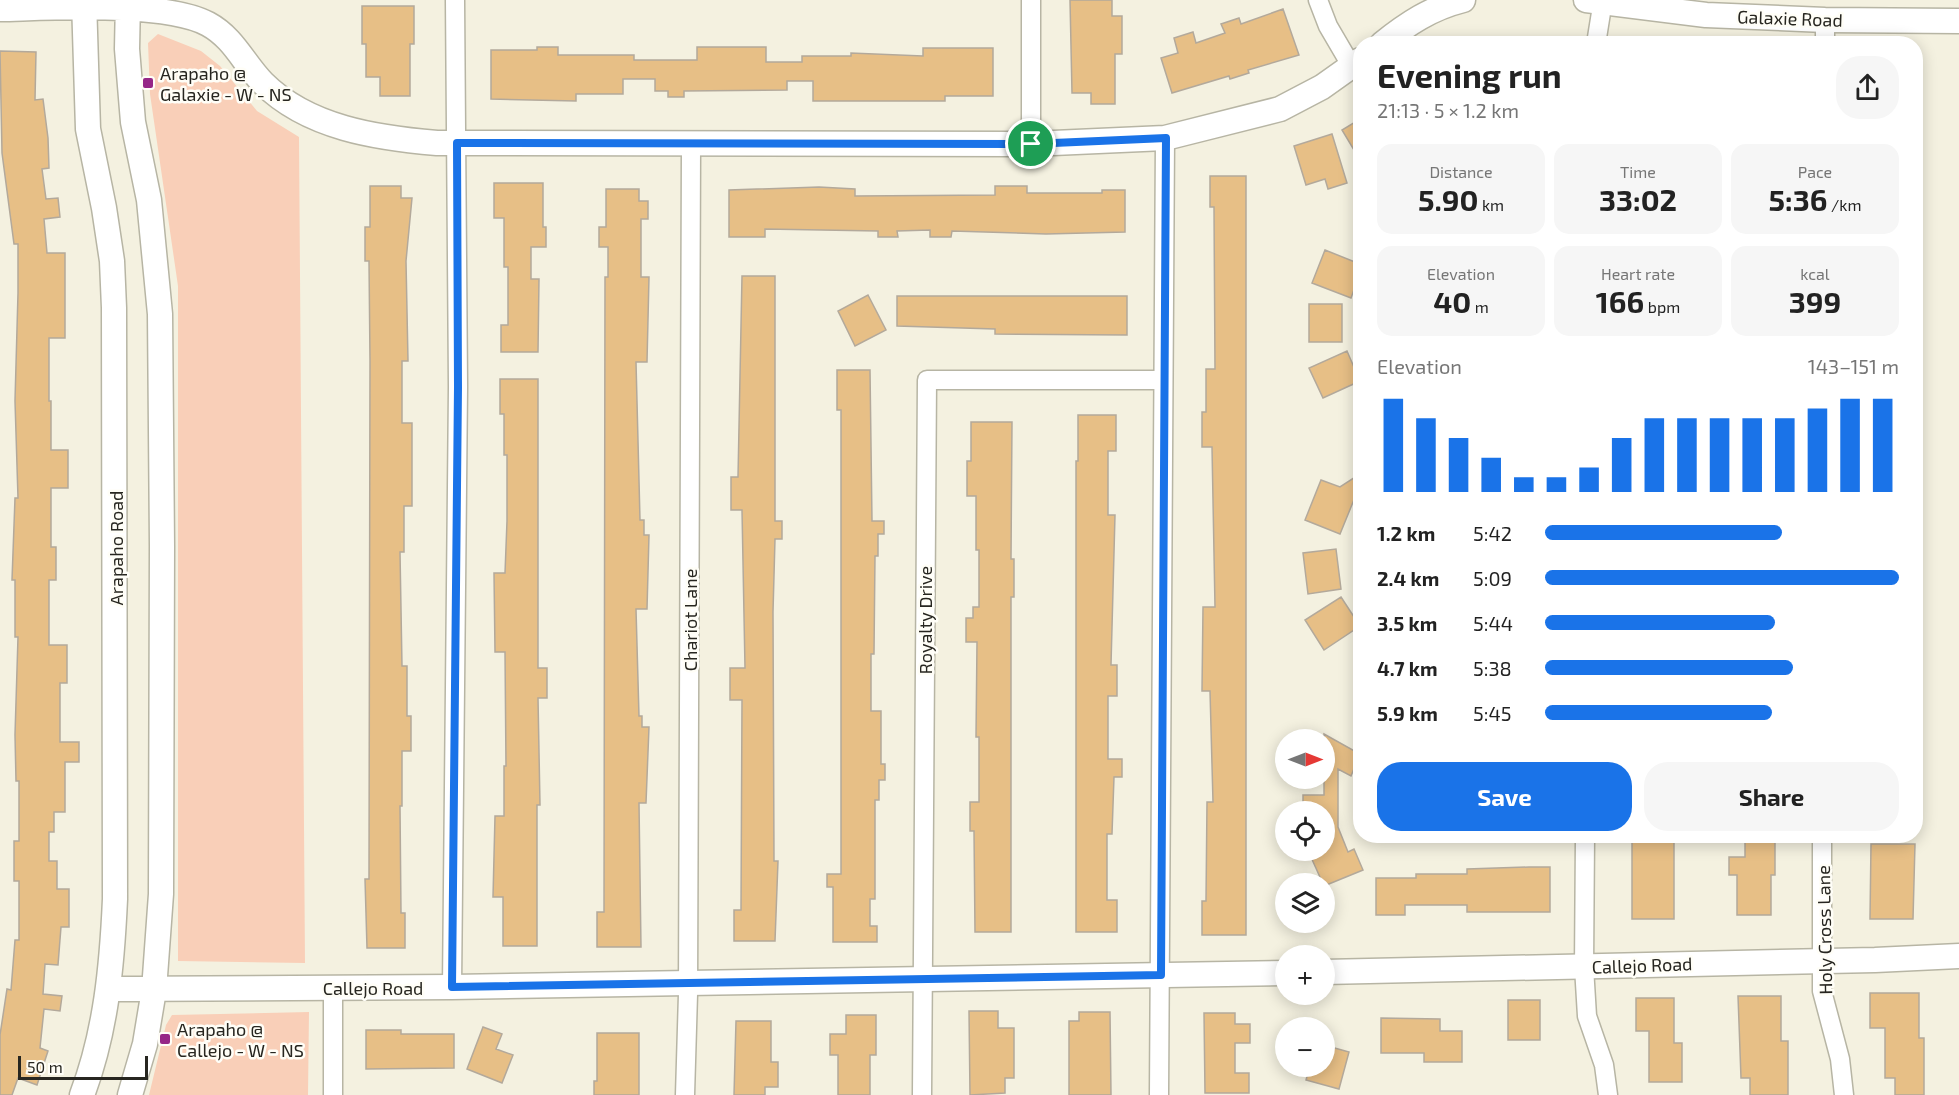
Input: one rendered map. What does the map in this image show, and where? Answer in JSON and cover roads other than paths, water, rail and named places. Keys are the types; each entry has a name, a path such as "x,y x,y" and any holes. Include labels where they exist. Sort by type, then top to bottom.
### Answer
{"street":[{"path":"452,987 458,398 455,0"},
{"path":"1031,0 1031,144"},
{"path":"1318,0 1328,26 1353,59"},
{"path":"1392,36 1409,22 1442,6 1463,0"},
{"path":"1596,36 1597,1"},
{"name":"Galaxie Road","path":"1597,1 1825,32 1959,21"},
{"path":"0,9 84,4 128,5 172,12 207,24 238,49 262,82 277,96 320,119 358,132 394,140 457,143 691,146 1031,144 1166,138 1280,109 1322,87 1353,65"},
{"name":"Arapaho Road","path":"82,1095 97,1048 108,989 115,899 114,308 104,208 88,129 84,4"},
{"path":"128,5 127,50 133,122 149,200 160,314 160,894 154,990 145,1044 130,1095"},
{"path":"1160,1095 1162,380 1166,138"},
{"name":"Chariot Lane","path":"686,1095 691,146"},
{"name":"Royalty Drive","path":"922,1095 927,380 1162,380"},
{"path":"1585,843 1584,967 1587,1016 1604,1065 1608,1095"},
{"name":"Holy Cross Lane","path":"1822,843 1822,991 1840,1059 1844,1095"},
{"name":"Callejo Road","path":"1335,972 1959,956"},
{"name":"Callejo Road","path":"108,989 452,987 1275,973"},
{"path":"333,988 333,1095"}],"place":[{"name":"Arapaho @ Galaxie - W - NS","path":"148,83"},
{"name":"Arapaho @ Callejo - W - NS","path":"165,1039"}]}
